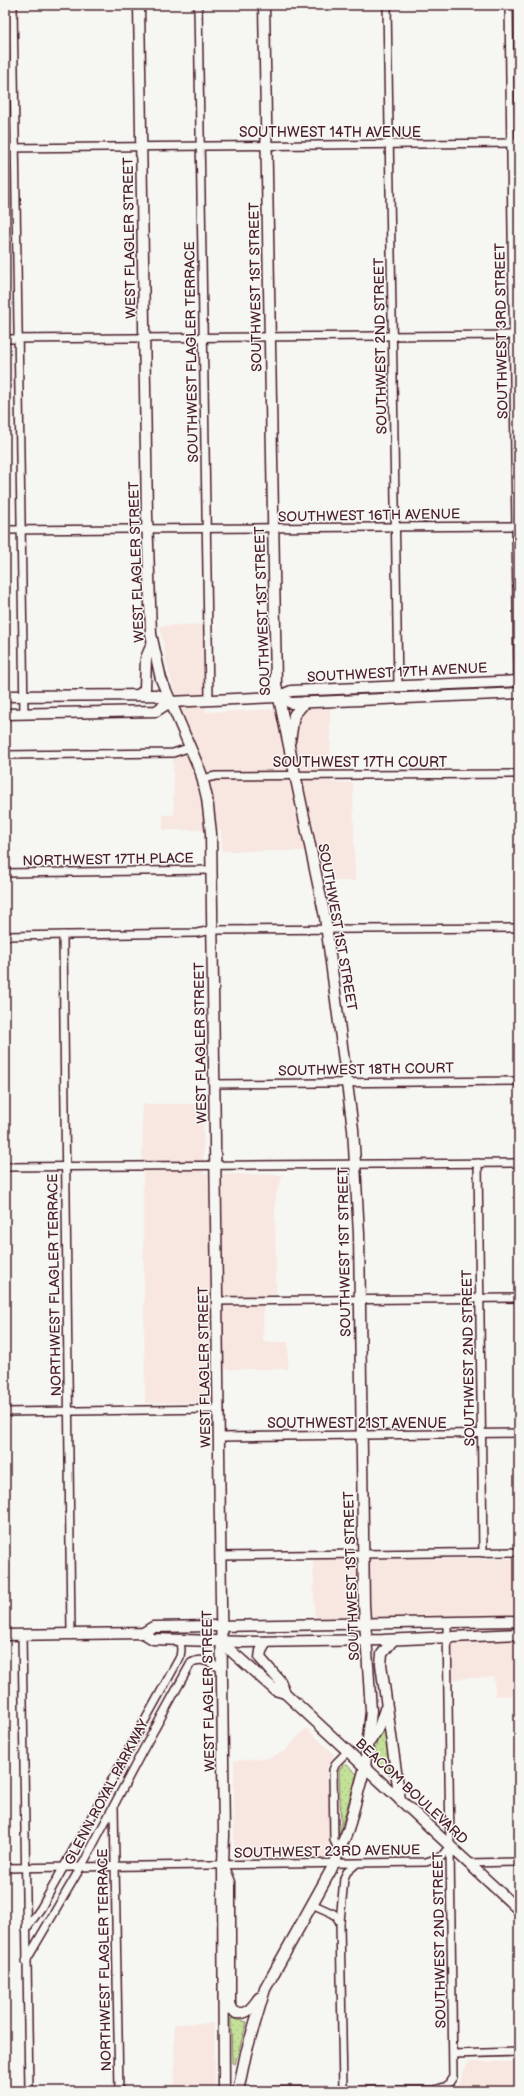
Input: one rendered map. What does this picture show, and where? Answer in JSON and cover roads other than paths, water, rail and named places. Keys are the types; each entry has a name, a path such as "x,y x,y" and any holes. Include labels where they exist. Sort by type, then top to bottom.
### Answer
{"main road":[{"name":"WEST FLAGLER STREET","path":"139,5 148,529 152,643 160,677 191,748 202,779 210,818 212,870 224,1848 224,2091"},
{"name":"SOUTHWEST 1ST STREET","path":"238,2091 246,2052 265,1989 334,1864 353,1815 365,1767 369,1743 371,1702 365,1624 363,1554 360,1300 356,1165 348,1082 328,929 278,697 273,528 264,5"},
{"path":"140,694 146,686 146,658 152,643"},
{"name":"SOUTHWEST 17TH AVENUE","path":"278,697 291,691 519,682"},
{"path":"506,693 519,682"},
{"path":"398,687 400,692 406,697"},
{"name":"SOUTHWEST 17TH AVENUE","path":"170,702 278,697 291,702 305,702 519,693"},
{"path":"5,696 156,694 170,702 156,711 5,714"},
{"path":"289,745 294,715 305,702"},
{"path":"5,1635 144,1633 153,1627 519,1621"},
{"path":"144,1633 153,1639 221,1642 393,1640 447,1636 519,1634"},
{"path":"393,1640 386,1648 381,1659 386,1707 400,1800"},
{"name":"BEACOM BOULEVARD","path":"221,1642 275,1690 285,1692"},
{"name":"BEACOM BOULEVARD","path":"266,1642 261,1651 260,1658 280,1681 285,1692 519,1910"},
{"path":"369,1743 379,1727 386,1707"},
{"path":"223,1865 230,1882 230,2003 232,2009 236,2013 246,2013 251,2009 265,1989"}],"street":[{"path":"13,5 24,714"},
{"name":"SOUTHWEST FLAGLER TERRACE","path":"198,5 210,699"},
{"name":"SOUTHWEST 2ND STREET","path":"387,5 388,144 393,336 398,687"},
{"name":"SOUTHWEST 3RD STREET","path":"509,5 516,334 519,682"},
{"name":"SOUTHWEST 14TH AVENUE","path":"5,148 519,143"},
{"path":"5,339 516,334"},
{"name":"SOUTHWEST 16TH AVENUE","path":"5,530 518,526"},
{"path":"5,755 172,753 191,748"},
{"name":"SOUTHWEST 17TH COURT","path":"202,779 216,776 519,774"},
{"name":"NORTHWEST 17TH PLACE","path":"5,873 212,870"},
{"path":"5,936 197,933 212,930 519,928"},
{"name":"NORTHWEST FLAGLER TERRACE","path":"63,935 71,1634"},
{"name":"SOUTHWEST 18TH COURT","path":"214,1084 519,1081"},
{"path":"5,1167 356,1165 519,1162"},
{"name":"SOUTHWEST 2ND STREET","path":"478,1163 483,1553"},
{"path":"217,1301 519,1298"},
{"path":"5,1412 218,1409"},
{"name":"SOUTHWEST 21ST AVENUE","path":"219,1437 519,1433"},
{"path":"220,1556 519,1552"},
{"name":"SOUTHWEST 2ND STREET","path":"342,2090 435,2090 447,2086 453,2077 454,2054 447,1623"},
{"path":"22,1634 29,2091"},
{"name":"GLENN ROYAL PARKWAY","path":"26,1929 41,1908 180,1656 180,1639"},
{"name":"GLENN ROYAL PARKWAY","path":"26,1961 80,1867 191,1664 197,1660 204,1660 222,1669"},
{"path":"339,1852 334,1840 333,1770 336,1762 348,1751"},
{"name":"NORTHWEST FLAGLER TERRACE","path":"114,1804 119,2091"},
{"name":"SOUTHWEST 23RD AVENUE","path":"5,1868 426,1862 440,1858 450,1846"},
{"path":"468,1863 519,1862"},
{"path":"252,2091 342,2090 340,1922 344,1878 347,1872 356,1864"},
{"path":"312,1904 334,1914 340,1922"},
{"path":"454,2054 519,2052"}]}
